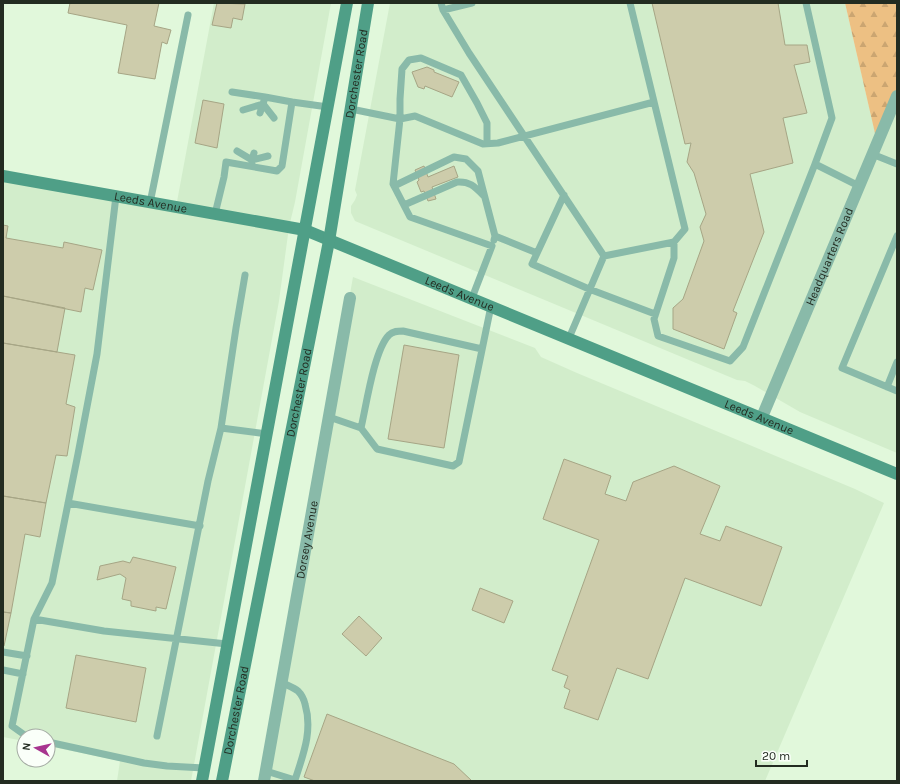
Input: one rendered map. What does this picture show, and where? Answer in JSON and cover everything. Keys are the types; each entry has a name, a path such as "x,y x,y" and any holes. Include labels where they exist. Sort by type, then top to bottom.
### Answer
{"main road":[{"name":"Dorchester Road","path":"202,781 347,3"},
{"name":"Dorchester Road","path":"222,781 329,241 368,3"},
{"name":"Leeds Avenue","path":"3,176 305,230 762,417 897,474"},
{"path":"227,644 248,648"}],"street":[{"name":"Headquarters Road","path":"762,417 897,96"},
{"name":"Dorsey Avenue","path":"265,776 350,298"}],"lane":[{"path":"472,3 442,7 469,53 604,256"},
{"path":"604,256 674,242 685,229 630,3"},
{"path":"674,242 674,258 654,319 658,336 730,361 743,347 832,118 806,3"},
{"path":"150,203 188,15"},
{"path":"487,143 487,123 461,75 421,58 409,60 402,69 400,120 393,184 410,217 492,246"},
{"path":"232,92 264,101 292,102 328,107"},
{"path":"243,110 264,101"},
{"path":"260,113 264,101"},
{"path":"264,101 274,118"},
{"path":"237,151 252,160 277,170 282,166 292,102"},
{"path":"351,109 400,120 414,116 483,144 498,142 654,102"},
{"path":"872,154 897,164"},
{"path":"215,214 226,162 252,160 268,156"},
{"path":"394,186 454,157 466,159 478,171 495,236 472,298"},
{"path":"815,164 859,186"},
{"path":"404,205 457,182 465,181 474,186 484,196"},
{"path":"564,195 532,264 589,289 655,314"},
{"path":"12,726 34,619 52,583 68,503 96,354 116,196"},
{"path":"495,236 537,253"},
{"path":"897,236 842,368 897,391"},
{"path":"569,338 604,256"},
{"path":"158,736 208,481 221,428 245,275"},
{"path":"328,417 361,428 377,449 453,466 459,462 491,306"},
{"path":"361,428 374,367 388,335 395,331 403,331 482,349"},
{"path":"887,387 897,362"},
{"path":"221,428 267,434"},
{"path":"68,503 200,526"},
{"path":"34,619 104,631 227,644"},
{"path":"3,652 27,656"},
{"path":"3,670 23,674"},
{"path":"265,776 297,780 309,729 308,713 304,699 298,692 281,682"},
{"path":"3,724 12,726 16,729"},
{"path":"56,744 144,763 204,768"}],"shaded area":[{"path":"214,3 331,3 295,202 289,227 279,301 191,781 117,781 120,761 56,748 56,728 16,728 16,739 3,737 3,176 176,207"},
{"path":"390,3 845,3 877,141 897,96 897,453 800,412 745,381 737,380 355,221 351,213 351,206 357,195 355,190"},
{"path":"353,277 535,348 541,357 577,373 855,489 884,503 765,781 264,781"}],"green space":[{"path":"845,3 897,3 897,96 877,142"}],"building":[{"path":"70,3 159,3 154,26 171,30 167,44 162,42 155,79 118,73 127,25 68,13"},
{"path":"217,3 245,4 242,20 233,18 231,28 212,25"},
{"path":"652,3 778,3 785,45 807,45 810,62 794,65 807,113 783,118 793,163 750,174 764,232 733,311 737,313 724,349 673,329 673,308 683,299 704,241 700,227 706,214 694,173 687,162 691,143 685,144"},
{"path":"427,67 434,70 434,72 459,82 452,97 425,86 424,89 418,87 412,72"},
{"path":"203,100 224,104 217,148 195,143"},
{"path":"424,166 428,177 454,166 458,177 432,187 436,199 428,201 424,191 421,192 417,182 419,180 415,170"},
{"path":"3,225 8,226 6,238 63,248 64,242 102,250 93,290 85,288 81,312 3,296"},
{"path":"3,296 65,308 57,352 3,343"},
{"path":"3,343 75,355 66,404 75,407 67,456 56,455 46,503 3,496"},
{"path":"404,345 459,355 444,448 388,439"},
{"path":"564,459 611,476 605,494 626,501 633,482 674,466 720,486 700,534 720,541 726,526 782,547 761,606 685,578 648,679 617,668 598,720 564,708 570,690 564,687 568,676 552,670 599,540 543,519"},
{"path":"3,496 46,503 40,537 25,534 11,613 3,612"},
{"path":"133,557 176,567 166,609 156,607 156,611 131,606 131,601 122,599 126,578 120,574 97,580 100,566 123,561 130,563"},
{"path":"480,588 513,601 504,623 472,610"},
{"path":"3,612 11,613 4,646 3,645"},
{"path":"359,616 382,638 366,656 342,634"},
{"path":"76,655 146,668 136,722 66,708"},
{"path":"327,714 454,764 472,781 315,781 304,777"}]}
